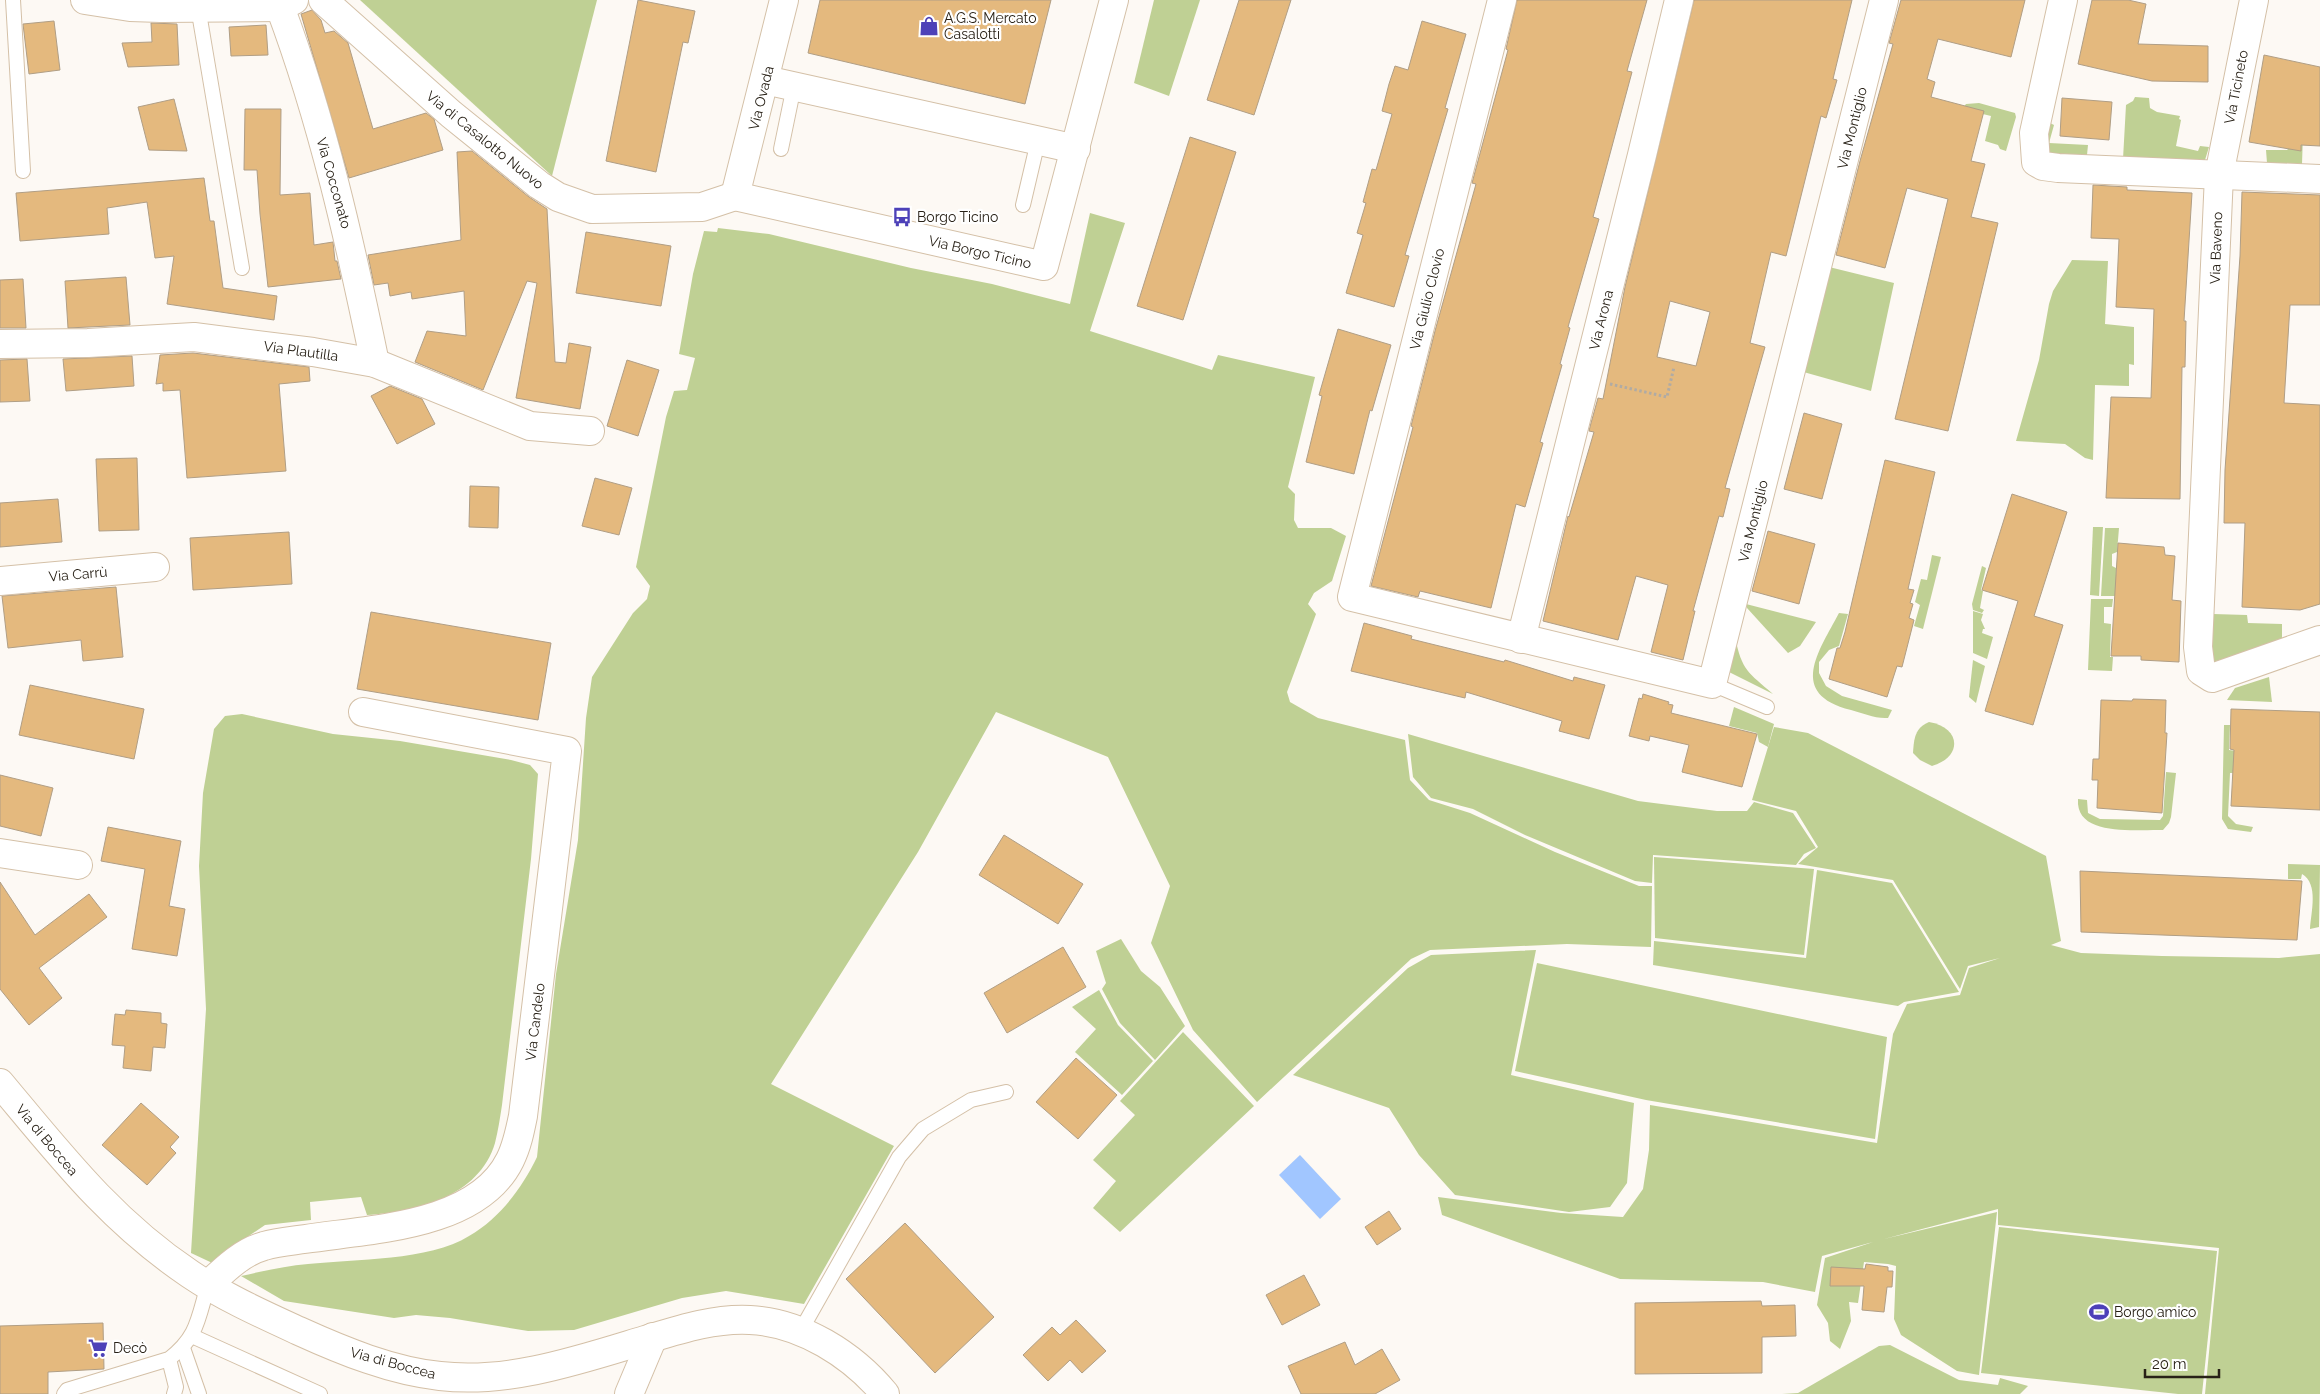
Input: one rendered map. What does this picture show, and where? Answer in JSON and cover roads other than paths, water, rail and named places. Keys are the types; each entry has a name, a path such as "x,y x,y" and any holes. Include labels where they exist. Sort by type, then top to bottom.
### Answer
{"street":[{"path":"85,0 130,7 198,7 287,3"},
{"name":"Via di Casalotto Nuovo","path":"323,0 451,114 539,185 558,196 592,209 702,207 736,196"},
{"name":"Via Ovada","path":"736,196 784,0"},
{"name":"Via Borgo Ticino","path":"736,196 1044,266 1114,0"},
{"name":"Via Giulio Clovio","path":"1502,0 1352,597 1521,638"},
{"name":"Via Arona","path":"1521,638 1679,0"},
{"name":"Via Montiglio","path":"1712,684 1884,0"},
{"path":"2063,0 2034,133 2036,162 2043,166 2058,168 2320,178"},
{"name":"Via Ticineto","path":"2219,175 2254,0"},
{"name":"Via Cocconato","path":"287,3 293,43 346,224 375,362"},
{"path":"765,80 1076,149"},
{"name":"Via Baveno","path":"2219,175 2198,648 2201,671 2212,678 2320,640"},
{"name":"Via Plautilla","path":"0,344 88,343 194,338 218,339 375,362 530,426 590,431"},
{"name":"Via Carrù","path":"0,581 155,567"},
{"path":"1521,638 1712,684"},
{"name":"Via Candelo","path":"208,1285 239,1258 263,1246 416,1222 450,1212 465,1205 491,1186 506,1168 516,1146 523,1116 567,751 363,712"},
{"path":"0,853 78,865"},
{"name":"Via di Boccea","path":"0,1083 100,1200 161,1254 208,1285 251,1309 348,1351 467,1386 487,1378 526,1372 694,1326 737,1320 762,1321 800,1332 823,1342 845,1356 885,1394"},
{"path":"629,1394 653,1337"}],"lane":[{"path":"13,0 23,171"},
{"path":"198,7 242,268"},
{"path":"781,149 794,86"},
{"path":"1023,205 1038,141"},
{"path":"1712,684 1767,707"},
{"path":"800,1332 899,1157 923,1129 971,1100 1006,1092"},
{"path":"64,1394 66,1390 169,1359 183,1348 192,1336 208,1285"},
{"path":"192,1336 320,1394"},
{"path":"183,1348 199,1394"},
{"path":"169,1359 176,1387 174,1394"}],"water":[{"path":"1300,1155 1341,1199 1320,1219 1279,1175"}],"place":[{"name":"A.G.S. Mercato Casalotti","path":"929,26"},
{"name":"Borgo Ticino","path":"902,217"},
{"name":"Borgo amico","path":"2099,1312"},
{"name":"Decò","path":"98,1348"}]}
